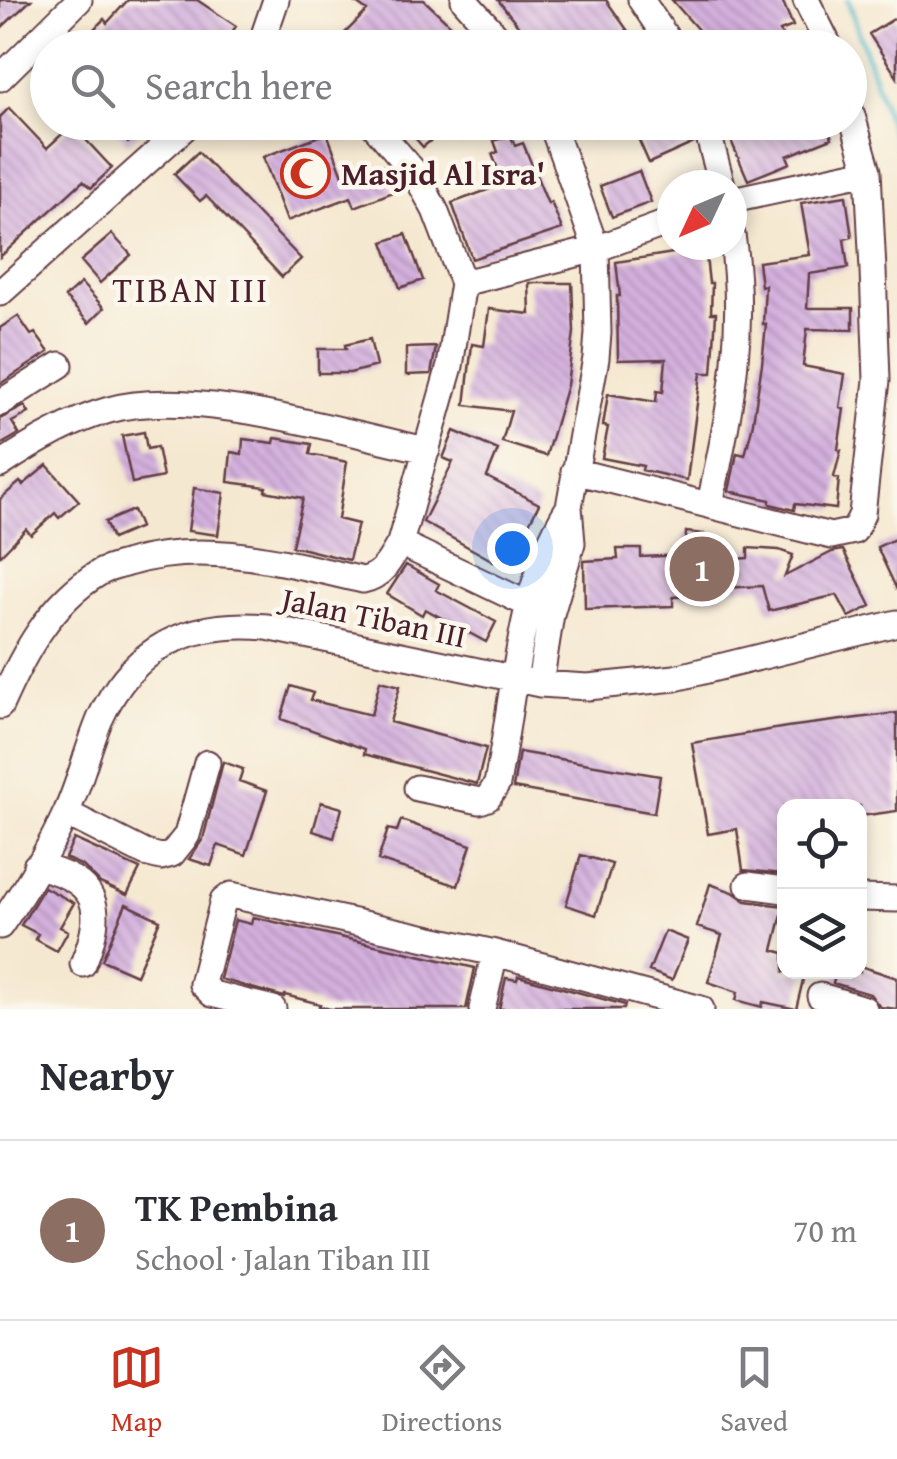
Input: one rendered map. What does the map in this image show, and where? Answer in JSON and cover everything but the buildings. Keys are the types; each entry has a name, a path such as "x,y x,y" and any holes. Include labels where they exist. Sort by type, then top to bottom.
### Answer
{"street":[{"path":"49,30 79,0"},
{"path":"268,30 276,0"},
{"path":"642,0 661,30"},
{"path":"806,0 821,30"},
{"path":"469,2 492,30"},
{"path":"0,78 30,48"},
{"path":"2,289 172,140"},
{"path":"0,706 38,632 64,602 100,572 148,557 245,554 362,580 382,572 400,543 427,450 450,366 463,284 435,210 416,173 387,140"},
{"path":"417,788 461,799 488,798 497,784 527,681 550,539 569,507 596,358 596,249 557,140"},
{"path":"710,140 718,170"},
{"path":"574,471 831,536 854,530 861,522 876,380 868,171 859,140"},
{"path":"747,197 868,171"},
{"path":"463,284 596,249 657,227"},
{"path":"710,504 730,410 740,320 736,260"},
{"path":"0,403 60,365"},
{"path":"0,465 38,440 110,409 182,404 250,411 427,450"},
{"path":"400,543 540,611"},
{"name":"Jalan Tiban III","path":"0,926 66,813 100,720 122,682 172,638 198,629 236,624 267,627 527,681 588,687 656,681 897,623"},
{"path":"66,813 161,858 172,854 187,834 207,763"},
{"path":"36,866 63,872 93,898 97,922 82,964"},
{"path":"748,885 777,889"},
{"path":"273,1009 212,994 202,984 223,901 231,895 495,952 701,1009"},
{"path":"867,898 897,899"},
{"path":"482,1009 495,952"},
{"path":"820,992 864,1009"}],"waterway":[{"path":"848,0 858,30"},
{"path":"867,57 897,146"}],"place":[{"name":"Masjid Al Isra'","path":"306,173"},
{"name":"TK Pembina","path":"702,569"}],"district":[{"name":"TIBAN III","path":"191,289"}]}
